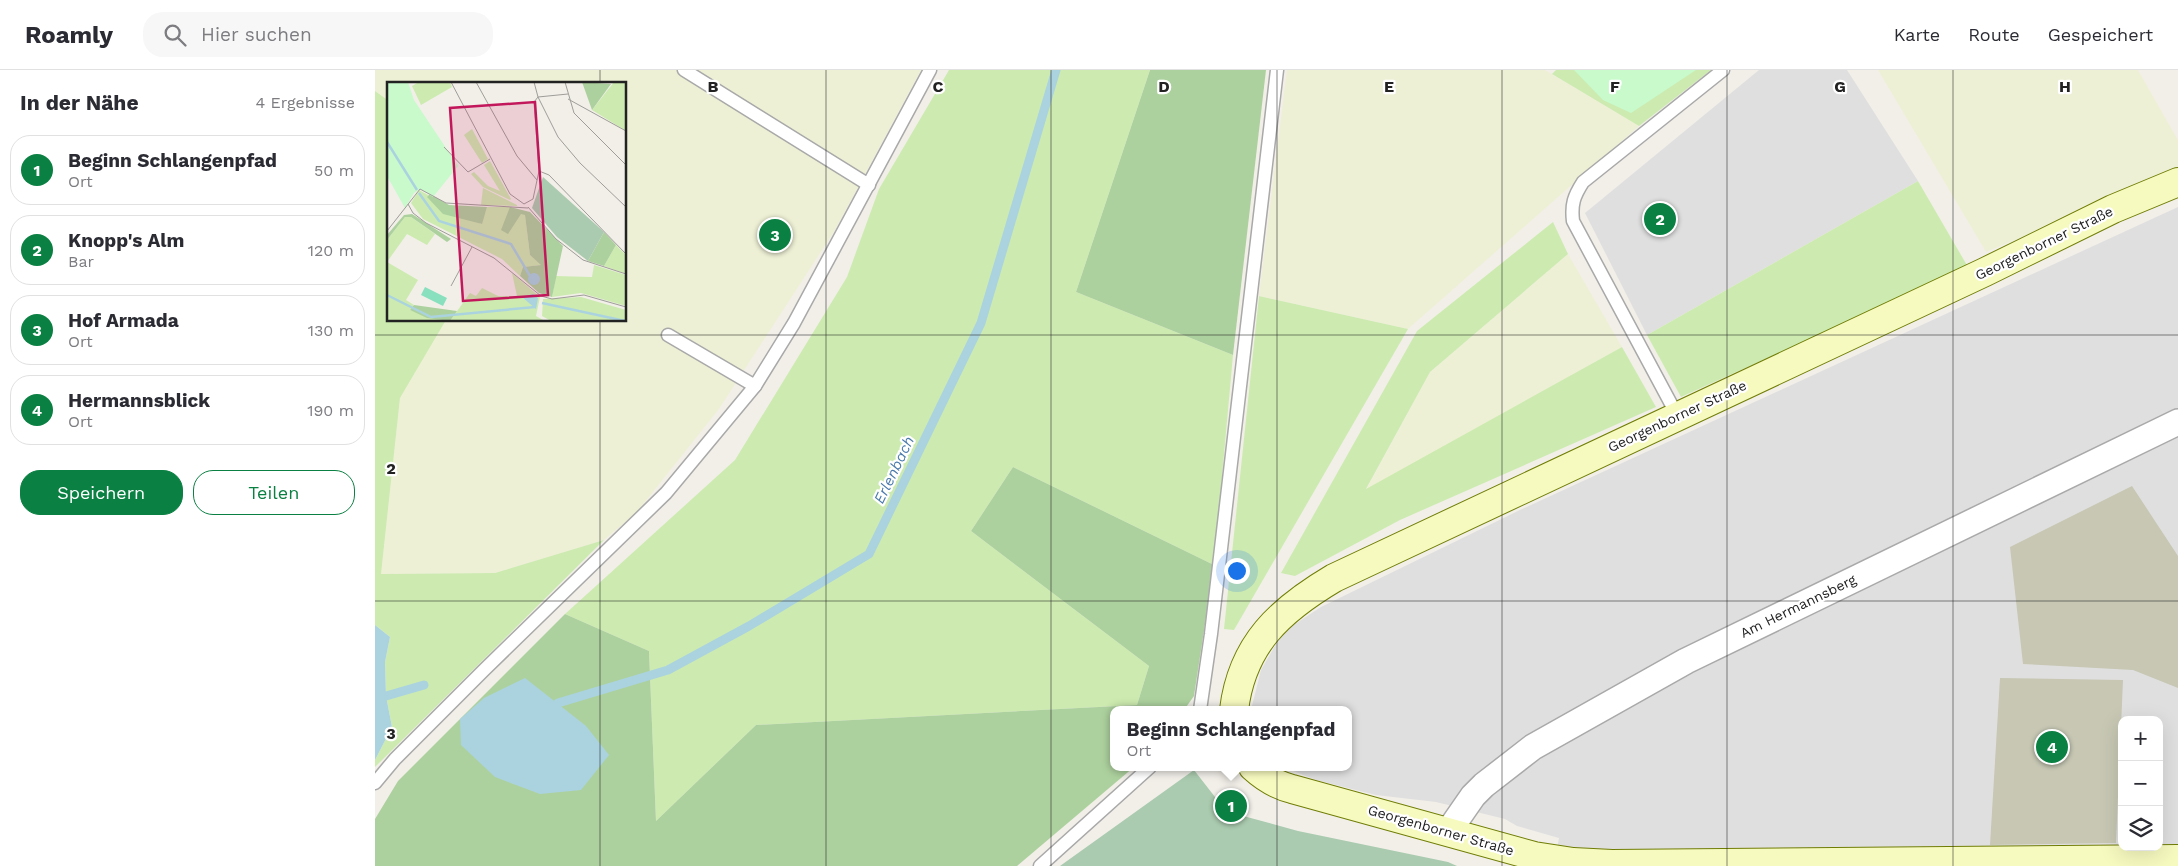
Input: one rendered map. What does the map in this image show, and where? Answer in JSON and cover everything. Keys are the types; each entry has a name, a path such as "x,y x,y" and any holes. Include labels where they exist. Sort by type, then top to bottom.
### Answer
{"main road":[{"name":"Georgenborner Straße","path":"1235,706 1240,676 1258,642 1274,621 1313,591 1356,568 1677,415 1985,272 2113,209 2178,182"},
{"name":"Georgenborner Straße","path":"1257,771 1265,778 1278,785 1448,832 1533,861 1613,864 2178,859"}],"street":[{"name":"Am Hermannsberg","path":"1448,832 1473,796 1484,785 1533,747 1686,661 2178,422"}],"lane":[{"path":"684,70 869,185"},
{"path":"375,783 395,759 484,670 667,493 755,386 794,323 930,70"},
{"path":"1201,706 1211,634 1277,70"},
{"path":"1677,415 1573,221 1571,207 1574,196 1583,182 1723,70"},
{"path":"668,335 755,386"},
{"path":"1040,866 1146,771"}],"shaded area":[{"path":"375,70 921,70 835,230 719,409 637,512 604,540 495,573 381,574 400,398 445,321 626,321 626,82 387,82 387,100 375,91"},
{"path":"1287,70 1545,70 1639,126 1408,329 1259,296"},
{"path":"1759,70 1847,70 1918,181 1647,335 1585,213"},
{"path":"1878,70 2138,70 2178,140 2178,172 1986,252"},
{"path":"2178,207 2178,866 1554,866 1559,838 1517,826 1505,819 1436,802 1376,795 1316,780 1293,771 1352,771 1352,706 1252,706 1261,670 1283,632 1321,607 1520,510"},
{"path":"1568,254 1622,347 1366,490 1430,372"},
{"path":"2132,486 2178,556 2178,688 2133,670 2023,664 2010,547"},
{"path":"2000,678 2123,680 2121,716 2118,716 2116,843 1990,845"}],"green space":[{"path":"949,70 1150,70 1076,292 1233,355 1214,565 1013,467 971,531 1149,666 1137,705 756,725 656,821 649,651 565,614 735,460 847,277 879,189"},
{"path":"1150,70 1266,70 1233,355 1076,292"},
{"path":"1556,70 1711,70 1639,126 1552,74"},
{"path":"1574,70 1696,70 1631,113 1603,100"},
{"path":"375,91 387,100 387,321 445,321 400,398 381,574 495,573 604,540 375,767 375,760 392,727 386,696 385,662 390,637 375,625"},
{"path":"1918,181 1968,267 1681,397 1647,335"},
{"path":"1553,222 1568,254 1430,372 1366,489 1622,347 1656,407 1400,520 1295,576 1281,573 1417,331"},
{"path":"1259,296 1408,329 1234,630 1224,629"},
{"path":"1013,467 1214,565 1194,696 1187,706 1118,706 1137,705 1149,666 971,531"},
{"path":"565,614 649,651 656,821 756,725 1110,706 1110,771 1129,771 1017,866 375,866 375,819 398,781"},
{"path":"1195,771 1222,806 1247,817 1298,831 1448,862 1457,866 1060,866"}],"water":[{"path":"375,625 390,637 385,662 386,696 392,727 375,760"},
{"path":"525,678 586,726 609,755 581,790 540,794 495,777 461,745 460,719 484,698"}],"waterway":[{"name":"Erlenbach","path":"558,703 668,670 749,626 869,554 981,323 1056,70"},
{"name":"Erlenbach","path":"386,696 424,685"}],"place":[{"name":"Knopp's Alm","path":"1660,219"},
{"name":"Hof Armada","path":"775,235"},
{"name":"Hermannsblick","path":"2052,747"},
{"name":"Beginn Schlangenpfad","path":"1231,806"}]}
